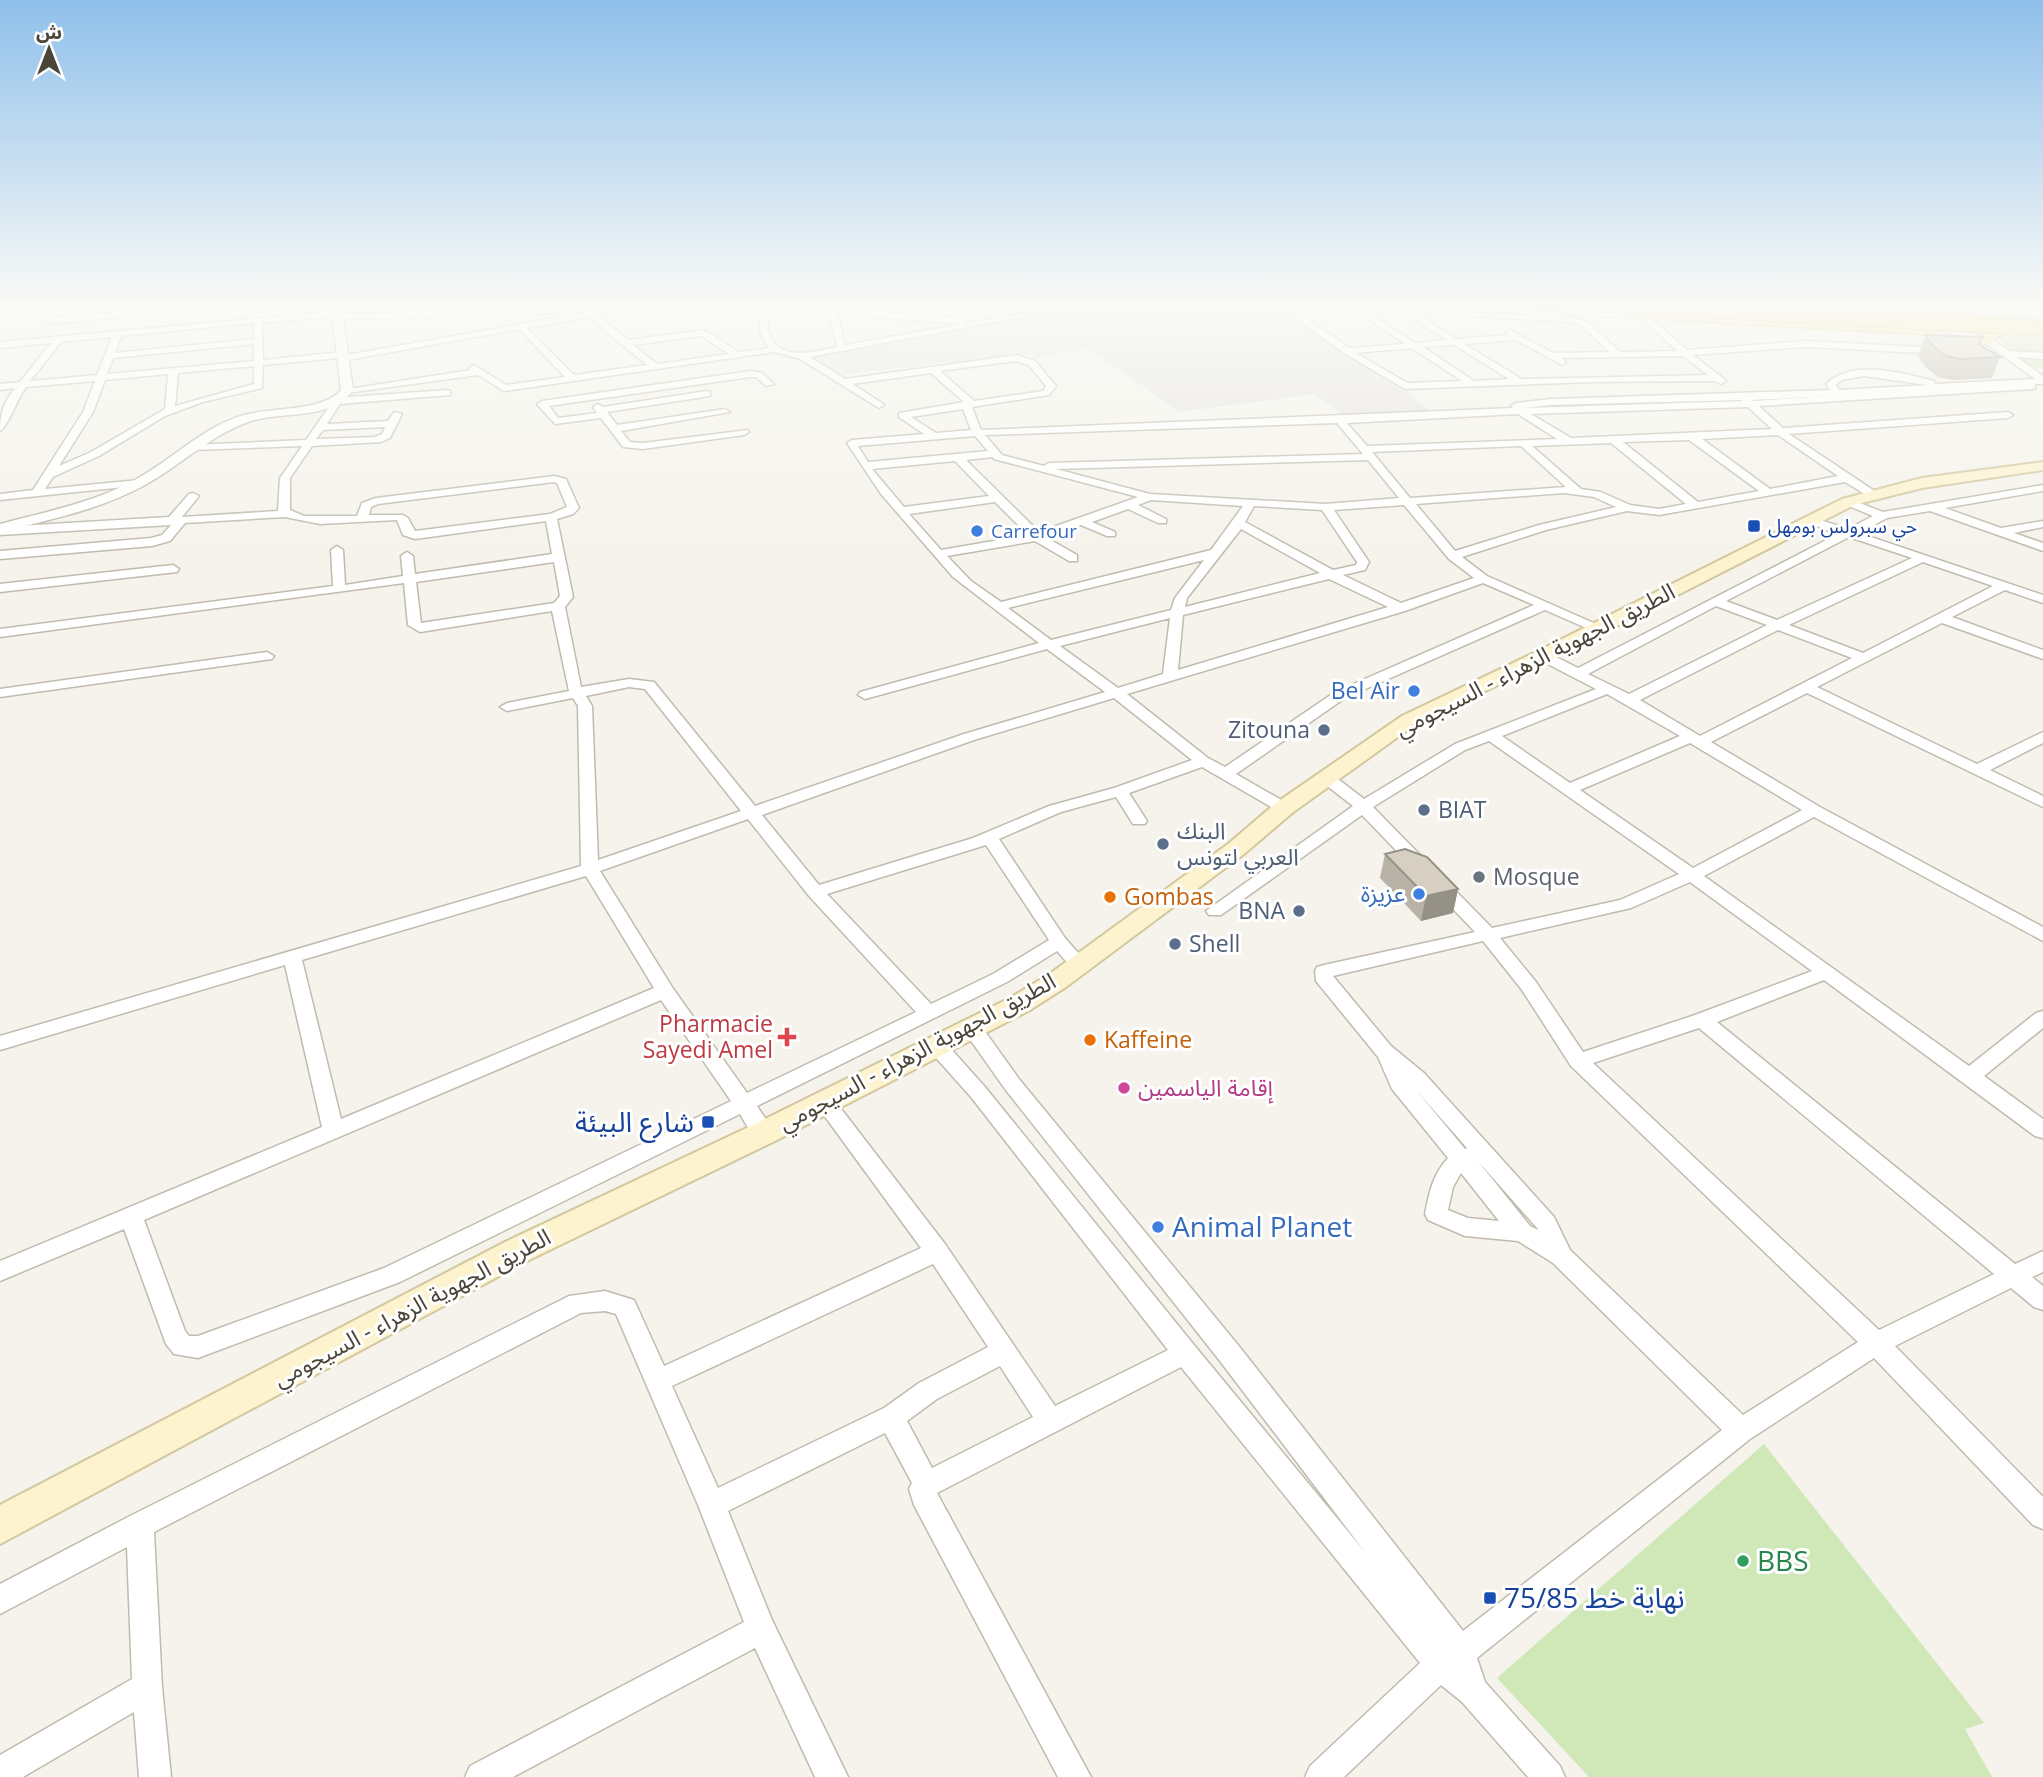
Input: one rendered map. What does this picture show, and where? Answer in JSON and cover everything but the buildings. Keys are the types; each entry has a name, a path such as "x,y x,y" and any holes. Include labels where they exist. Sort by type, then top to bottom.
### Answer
{"main road":[{"name":"الطريق الجهوية الزهراء - السيجومي","path":"0,1525 517,1251 764,1133 972,1028 1058,981 1236,849 1284,808 1409,720 1862,497 2043,466"}],"street":[{"path":"0,428 11,400 20,387"},
{"path":"37,493 86,416 99,387"},
{"path":"170,411 172,387"},
{"path":"51,474 90,456 170,411 200,400 257,387"},
{"path":"285,514 285,478 337,401 347,390 367,387"},
{"path":"656,387 542,404 551,419 558,422 707,394"},
{"path":"700,387 754,440"},
{"path":"851,387 879,405"},
{"path":"951,387 969,404 977,432 993,454"},
{"path":"932,435 902,415 1046,393 1050,387"},
{"path":"1529,387 1532,389"},
{"path":"1729,387 1781,433 1862,497"},
{"path":"1832,387 1841,396"},
{"path":"1944,387 1952,389"},
{"path":"1284,808 1203,761 957,575 865,466 852,446 854,442 977,432 1340,420 1996,387"},
{"path":"0,529 96,501 139,483 227,426 250,417 337,401 447,393"},
{"path":"590,396 624,444 631,446 744,432"},
{"path":"1541,396 1561,409"},
{"path":"1568,441 1516,406 1551,402 1747,401"},
{"path":"614,429 726,412"},
{"path":"1031,467 1368,453 1522,442 1781,433 2008,415"},
{"path":"193,447 377,440 386,436 395,419 319,427"},
{"path":"1340,420 1452,556 1483,579 1598,628"},
{"path":"1692,437 1768,492"},
{"path":"1614,440 1695,505"},
{"path":"1522,442 1576,490"},
{"path":"865,466 993,454 1031,467 1150,497 1326,507 1527,491 1576,490 1597,494 1627,509 1648,513 1768,492 1862,497 1928,506 2043,547"},
{"path":"958,458 1037,537 1073,558"},
{"path":"0,529 285,514 295,519 311,521 402,518 407,533 415,535 551,517 572,509 560,480 376,501 366,505 362,518"},
{"path":"0,497 139,483"},
{"path":"1928,506 2043,488"},
{"path":"0,555 157,541 167,536 193,496"},
{"path":"940,554 1037,537 1131,506 1150,497"},
{"path":"1579,673 1849,532 1862,497"},
{"path":"903,511 997,498"},
{"path":"1170,677 1181,598 1212,554 1239,523 1250,503"},
{"path":"1131,506 1162,521"},
{"path":"865,695 1050,644 1355,570 1363,562 1326,507"},
{"path":"1452,556 1543,527 1627,509"},
{"path":"407,556 415,625 419,628 558,606 567,597 551,517"},
{"path":"1813,521 2043,599"},
{"path":"1083,522 1111,534"},
{"path":"1239,523 1330,575 1400,608"},
{"path":"2000,532 2043,524"},
{"path":"337,550 339,590"},
{"path":"998,607 1212,554"},
{"path":"0,633 339,590 560,557"},
{"path":"1629,700 1777,625 1923,558"},
{"path":"0,588 173,569"},
{"path":"0,1043 590,869 969,737 1400,608 1483,579"},
{"path":"1569,789 1695,739 1808,688 2003,586"},
{"path":"1715,601 1864,658"},
{"path":"1226,774 1340,695 1546,605"},
{"path":"558,606 577,695 585,706 586,713 590,869 665,991 764,1133"},
{"path":"1941,618 2043,655"},
{"path":"0,693 267,656"},
{"path":"1543,656 1629,700 1814,810 2038,926"},
{"path":"507,707 629,683 649,685 815,892 928,1013"},
{"path":"1808,688 2043,802"},
{"path":"1215,911 1364,807 1439,759 1491,735 1608,689"},
{"path":"1491,735 1692,875 2043,1130"},
{"path":"1978,770 2043,737"},
{"path":"815,892 989,836 1055,809 1203,761"},
{"path":"1328,779 1364,807 1487,934 1529,986 1578,1061 1876,1343 2043,1516"},
{"path":"1120,790 1139,821"},
{"path":"1561,1255 1546,1223 1417,1078 1384,1051 1323,976 1324,971 1625,904 1692,875 1814,810"},
{"path":"989,836 1059,942 1079,964"},
{"path":"131,1217 176,1337 183,1346 198,1347 392,1275 743,1106 1000,978 1059,942"},
{"path":"292,957 333,1130"},
{"path":"1578,1061 1702,1020 1826,973"},
{"path":"0,1271 665,991"},
{"path":"1969,1077 2043,1018"},
{"path":"1702,1020 2043,1300"},
{"path":"972,1028 1012,1084 1229,1353 1473,1691 1549,1777"},
{"path":"936,1045 978,1092 1185,1353 1450,1659"},
{"path":"1384,1051 1399,1084 1522,1232 1561,1255 1741,1431"},
{"path":"825,1102 937,1251 1002,1352 1051,1420"},
{"path":"1482,1149 1452,1164 1441,1185 1436,1214 1465,1227 1522,1232"},
{"path":"659,1380 937,1251"},
{"path":"1321,1777 1450,1659 1741,1431 1876,1343 2043,1261"},
{"path":"0,1600 140,1525 578,1303 605,1301 625,1307 712,1505 761,1629 832,1777"},
{"path":"712,1505 893,1416 928,1391 1002,1352"},
{"path":"1075,1777 924,1496 923,1489 1051,1420 1185,1353"},
{"path":"893,1416 894,1424 927,1485"},
{"path":"140,1525 147,1687 155,1777"},
{"path":"481,1777 761,1629"},
{"path":"0,1773 147,1687"}],"shaded area":[{"path":"1144,387 1397,387 1436,414 1347,418 1315,394 1179,412"}],"green space":[{"name":"BBS","path":"1764,1444 1984,1723 1965,1729 1992,1777 1589,1777 1497,1678"}],"place":[{"name":"حي سبرولس بومهل","path":"1754,526"},
{"name":"Carrefour","path":"977,531"},
{"name":"Bel Air","path":"1414,691"},
{"name":"Zitouna","path":"1324,730"},
{"name":"BIAT","path":"1424,810"},
{"name":"البنك العربي لتونس","path":"1163,844"},
{"name":"Mosque","path":"1479,877"},
{"name":"عزيزة","path":"1419,894"},
{"name":"Gombas","path":"1110,897"},
{"name":"BNA","path":"1299,911"},
{"name":"Shell","path":"1175,944"},
{"name":"Pharmacie Sayedi Amel","path":"787,1037"},
{"name":"Kaffeine","path":"1090,1040"},
{"name":"إقامة الياسمين","path":"1124,1088"},
{"name":"شارع البيئة","path":"708,1122"},
{"name":"Animal Planet","path":"1158,1227"},
{"name":"BBS","path":"1743,1561"},
{"name":"نهاية خط 75/85","path":"1490,1598"}]}
